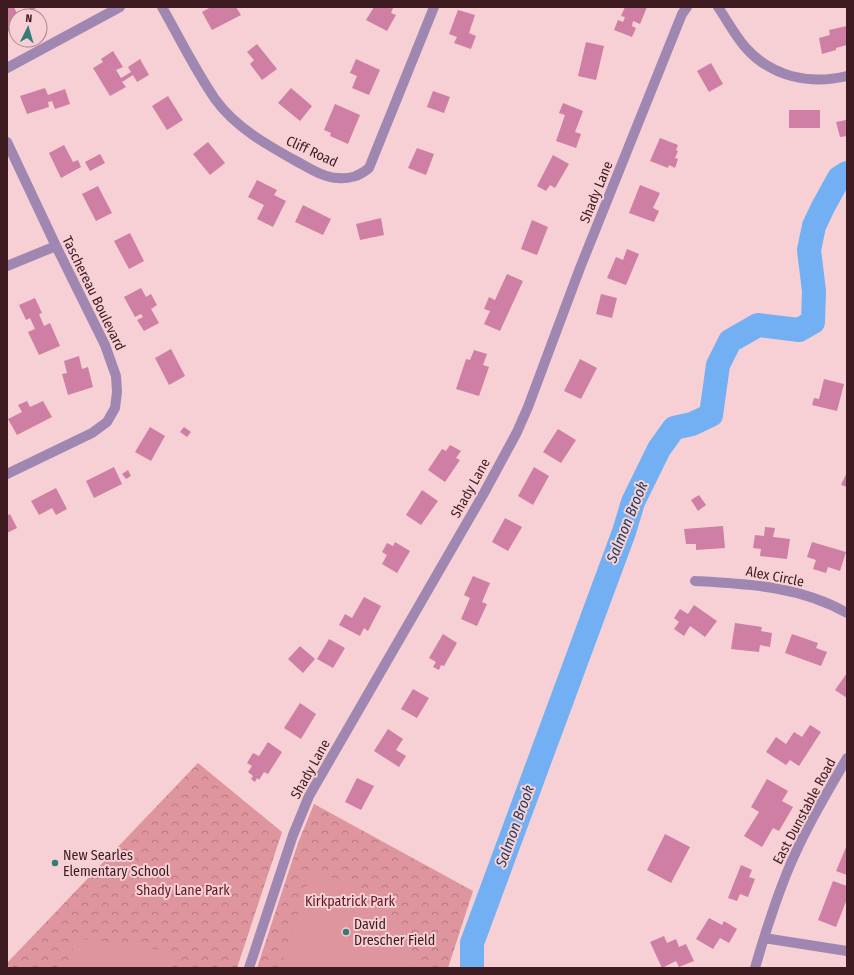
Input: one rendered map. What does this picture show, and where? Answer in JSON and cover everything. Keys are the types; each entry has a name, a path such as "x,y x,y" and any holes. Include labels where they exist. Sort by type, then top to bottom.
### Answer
{"street":[{"path":"7,68 120,7"},
{"name":"Cliff Road","path":"162,7 205,83 215,99 227,113 258,138 278,151 326,176 349,178 360,175 369,168 434,7"},
{"name":"Shady Lane","path":"249,968 293,835 309,796 480,500 517,432 528,408 580,268 611,195 682,14 687,7"},
{"path":"718,7 745,46 758,60 770,68 788,76 815,80 847,76"},
{"name":"Taschereau Boulevard","path":"7,142 105,345 116,376 117,392 115,408 107,422 92,433 7,474"},
{"path":"7,266 56,246"},
{"name":"Alex Circle","path":"695,581 751,584 777,588 816,599 835,606 847,613"},
{"name":"East Dunstable Road","path":"755,968 786,875 802,840 847,758"},
{"path":"764,938 847,951"}],"green space":[{"name":"Shady Lane Park","path":"198,763 282,832 237,968 9,968 7,963"},
{"name":"Kirkpatrick Park","path":"314,804 473,891 448,968 257,968 298,843"},
{"name":"David Drescher Field","path":"312,872 342,881 365,897 391,919 410,945 418,968 280,968"},
{"path":"75,938 177,952 172,968 72,968 71,957"}],"building":[{"path":"14,7 14,8 8,8 7,32 7,8"},
{"path":"211,7 236,7 241,15 212,30 202,12"},
{"path":"374,7 393,8 391,13 396,15 387,31 366,20"},
{"path":"625,7 647,7 640,24 633,21 632,26 636,28 632,37 614,30 618,20 623,22 625,17 621,16"},
{"path":"458,10 475,15 469,33 476,36 471,49 454,43 457,37 449,34"},
{"path":"847,26 847,45 822,54 819,38 830,35 829,30"},
{"path":"586,42 604,46 596,80 578,76"},
{"path":"257,44 277,69 262,80 250,64 254,60 247,52"},
{"path":"113,51 123,67 116,70 121,78 131,72 128,67 140,59 149,75 137,82 133,75 122,82 126,87 110,96 93,68 103,62 101,59"},
{"path":"356,59 380,70 369,95 352,88 357,76 350,73"},
{"path":"711,63 723,84 709,92 697,71"},
{"path":"45,88 48,95 65,89 70,104 55,109 52,101 48,102 49,107 27,114 20,96"},
{"path":"291,88 312,106 300,121 278,103"},
{"path":"433,91 450,97 444,113 427,107"},
{"path":"168,96 183,120 167,130 152,106"},
{"path":"563,103 583,111 575,132 581,134 576,148 556,141 565,115 559,113"},
{"path":"335,104 360,115 348,144 330,136 331,133 324,130"},
{"path":"789,110 820,110 820,128 789,128"},
{"path":"846,120 847,136 840,137 836,122"},
{"path":"660,138 678,145 676,150 678,151 675,158 678,159 675,168 669,165 668,168 650,161"},
{"path":"208,142 225,163 210,175 193,154"},
{"path":"64,145 73,162 78,160 81,167 61,178 49,153"},
{"path":"417,148 434,154 426,175 408,168"},
{"path":"100,154 105,163 90,171 85,162"},
{"path":"553,155 569,164 555,188 550,185 546,191 537,186"},
{"path":"257,180 277,190 274,195 286,201 273,227 257,219 264,205 248,197"},
{"path":"640,185 660,193 653,208 659,211 654,222 629,213"},
{"path":"98,186 112,213 96,221 82,194"},
{"path":"303,205 331,219 323,235 295,222"},
{"path":"381,218 384,235 360,240 356,224"},
{"path":"532,220 548,227 537,255 521,249"},
{"path":"130,233 144,261 129,269 114,241"},
{"path":"627,249 639,254 626,285 607,278 616,257 623,260"},
{"path":"507,274 523,281 500,331 484,324 490,311 484,309 489,297 495,300"},
{"path":"141,288 146,297 151,294 157,305 151,309 159,323 144,331 137,320 143,317 141,314 135,317 124,297"},
{"path":"601,294 617,298 612,318 596,314"},
{"path":"35,298 42,313 39,314 44,326 50,323 60,346 39,355 28,332 35,329 30,318 26,320 19,305"},
{"path":"171,349 185,376 169,385 155,358"},
{"path":"474,350 487,354 483,365 489,367 479,396 456,389 466,359 470,360"},
{"path":"79,356 82,369 88,367 93,387 68,395 62,374 67,373 64,361"},
{"path":"580,359 597,368 581,399 564,391"},
{"path":"824,379 844,384 837,411 812,405 814,398 819,399"},
{"path":"27,401 30,407 43,401 52,417 17,435 8,419 22,412 18,405"},
{"path":"150,427 165,436 151,461 135,452"},
{"path":"184,427 191,432 187,437 180,432"},
{"path":"558,429 576,440 561,463 543,452"},
{"path":"450,445 461,451 456,458 460,460 445,482 428,470 442,449 446,451"},
{"path":"114,467 122,484 94,498 86,481"},
{"path":"534,467 549,476 533,505 518,496"},
{"path":"128,470 131,476 126,479 122,474"},
{"path":"847,472 847,487 841,485"},
{"path":"56,488 67,509 56,515 52,508 39,515 31,501"},
{"path":"422,490 438,501 421,525 406,515"},
{"path":"699,495 706,505 698,511 691,500"},
{"path":"10,514 17,528 7,533 7,516"},
{"path":"505,518 522,527 508,551 492,542"},
{"path":"723,526 725,548 696,550 696,544 686,544 684,529"},
{"path":"765,527 775,528 773,537 790,539 787,559 760,556 761,549 753,548 755,535 764,536"},
{"path":"395,542 410,551 397,573 382,564 387,555 382,552 387,543 393,546"},
{"path":"812,542 846,552 840,571 828,567 826,573 813,569 816,560 807,557"},
{"path":"473,576 490,583 482,602 487,604 477,626 461,619 470,598 464,595"},
{"path":"364,597 381,606 368,631 364,628 360,636 339,625 345,614 352,618"},
{"path":"694,605 717,621 705,637 690,626 684,636 674,629 679,622 674,618 680,609 688,614"},
{"path":"735,623 762,627 761,631 772,633 770,647 760,645 759,652 731,649"},
{"path":"443,634 457,643 444,666 441,665 439,670 433,667 436,662 429,658"},
{"path":"792,634 818,643 816,648 827,652 821,666 785,653"},
{"path":"329,639 345,648 333,668 317,659"},
{"path":"300,646 315,659 303,673 288,659"},
{"path":"847,673 847,698 835,690"},
{"path":"413,689 429,698 417,718 401,709"},
{"path":"300,703 316,714 301,739 284,728"},
{"path":"810,725 821,732 799,766 790,760 786,765 766,752 776,737 786,744 794,732 802,737"},
{"path":"388,729 403,739 396,750 406,756 399,767 374,751"},
{"path":"268,742 282,752 268,774 264,772 259,780 257,778 255,782 251,779 253,776 248,772 252,766 247,763 253,753 259,756"},
{"path":"357,778 374,786 361,810 345,802"},
{"path":"767,779 788,791 782,801 793,807 779,831 773,828 762,847 744,836 759,812 751,807"},
{"path":"665,834 690,847 671,883 647,870"},
{"path":"847,845 847,875 836,871"},
{"path":"741,865 752,870 749,877 755,879 748,897 740,894 737,901 728,898"},
{"path":"833,881 847,886 847,899 836,927 818,920"},
{"path":"709,918 722,925 724,921 737,929 729,943 720,938 713,949 696,939"},
{"path":"664,936 667,943 676,939 679,947 686,944 694,961 679,967 676,961 662,968 650,942"}],"waterway":[{"name":"Salmon Brook","path":"472,968 472,943 624,532 633,502 659,449 674,428 692,424 711,415 718,365 730,341 758,325 799,330 813,322 814,291 809,250 814,226 839,178 847,173"}],"place":[{"name":"New Searles Elementary School","path":"55,863"},
{"name":"David Drescher Field","path":"346,932"}]}
